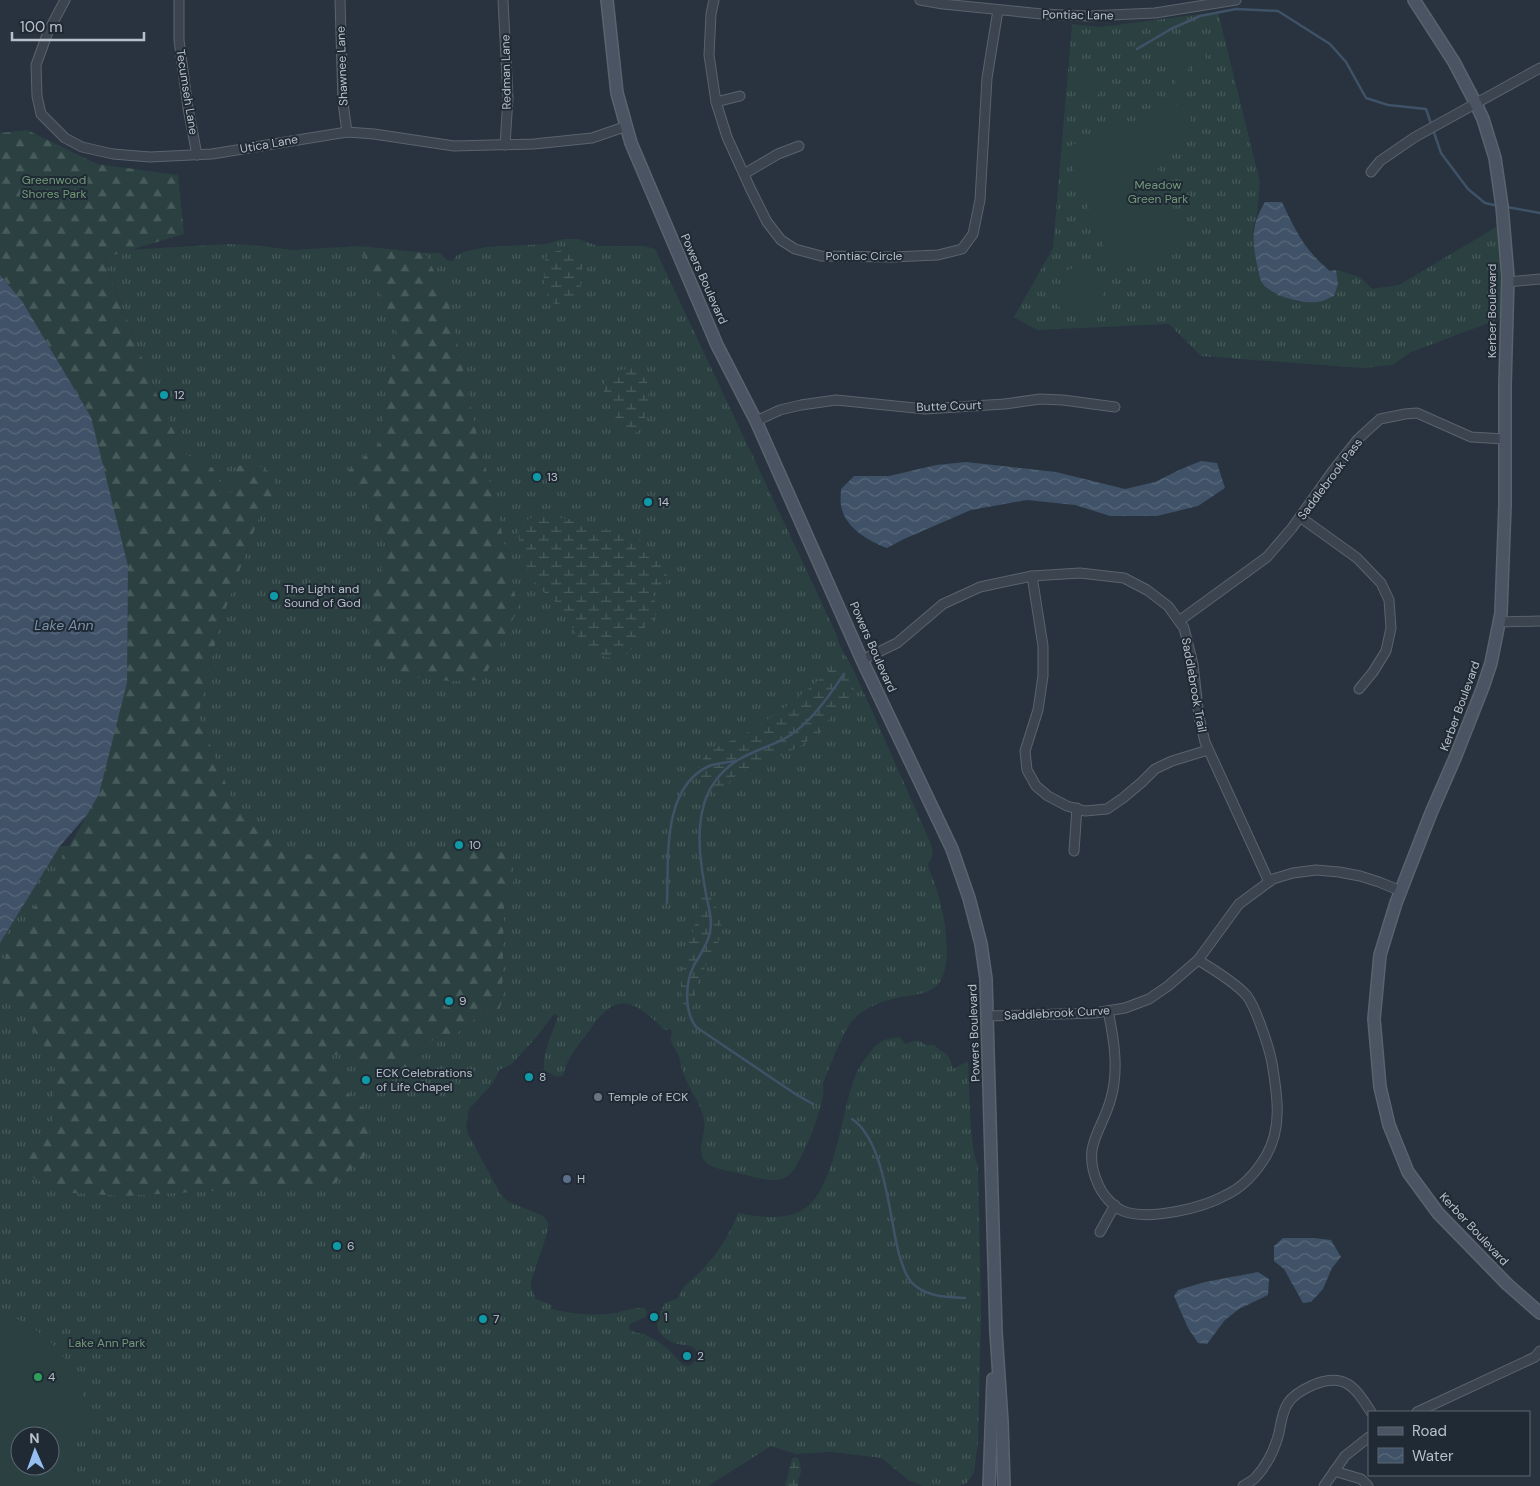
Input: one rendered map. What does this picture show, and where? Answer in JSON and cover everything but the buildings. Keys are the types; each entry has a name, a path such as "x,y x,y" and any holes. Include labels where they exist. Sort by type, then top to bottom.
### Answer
{"main road":[{"name":"Powers Boulevard","path":"607,0 617,93 631,143 702,310 756,421 862,660 952,849 969,898 981,944 986,979 996,1332 1004,1486"},
{"name":"Kerber Boulevard","path":"1414,0 1454,62 1476,104 1483,119 1495,158 1502,206 1508,282 1505,504 1500,613 1491,663 1455,758 1400,891 1380,955 1374,1019 1380,1087 1389,1126 1408,1172 1438,1213 1507,1284 1540,1312"},
{"name":"Powers Boulevard","path":"990,1486 990,1420 996,1332"}],"street":[{"name":"Utica Lane","path":"65,0 48,32 36,65 38,96 42,114 65,138 82,147 112,154 150,157 212,154 347,132 374,134 454,146 534,144 592,138 626,126"},
{"name":"Tecumseh Lane","path":"179,0 179,40 188,108 197,155"},
{"name":"Shawnee Lane","path":"340,0 343,103 347,132"},
{"name":"Redman Lane","path":"503,0 508,98 505,145"},
{"name":"Pontiac Circle","path":"714,0 711,14 709,55 716,102 728,137 767,222 781,240 795,249 822,256 892,257 938,255 962,249 973,234 980,200 987,78 998,10"},
{"name":"Pontiac Lane","path":"920,0 1042,14 1111,16 1155,13 1236,0"},
{"path":"1371,172 1380,161 1416,137 1540,68"},
{"path":"716,102 740,96"},
{"path":"744,174 778,154 799,146"},
{"path":"1508,282 1540,279"},
{"name":"Butte Court","path":"756,421 780,410 836,400 925,409 1040,399 1114,407"},
{"name":"Saddlebrook Pass","path":"1178,621 1267,558 1353,446 1380,419 1417,413 1471,437 1505,439"},
{"path":"1300,517 1356,558 1381,584 1389,600 1392,628 1386,651 1373,672 1359,689"},
{"name":"Saddlebrook Trail","path":"862,660 896,643 943,604 980,587 1032,576 1080,573 1124,578 1147,590 1168,606 1184,628 1193,664 1199,717 1205,742 1269,882"},
{"path":"1032,576 1043,646 1042,676 1038,710 1025,751 1027,770 1036,786 1048,796 1067,806 1086,811 1107,809 1123,798 1155,769 1172,761 1208,750"},
{"path":"1499,622 1540,621"},
{"path":"1074,851 1078,808"},
{"name":"Saddlebrook Curve","path":"987,1016 1096,1013 1125,1008 1148,999 1168,986 1198,960 1239,904 1273,879 1316,870 1339,872 1360,876 1400,891"},
{"path":"1108,1011 1114,1039 1114,1076 1111,1098 1093,1141 1091,1155 1092,1170 1099,1186 1111,1202 1122,1211 1135,1214 1184,1211 1228,1195 1251,1177 1267,1154 1277,1126 1278,1097 1271,1055 1258,1018 1247,996 1221,974 1198,960"},
{"path":"1100,1232 1115,1205"},
{"path":"1419,1411 1535,1357 1540,1351"},
{"path":"1243,1486 1255,1479 1272,1454 1288,1403 1310,1386 1324,1380 1336,1379 1348,1384 1356,1391 1370,1411"},
{"path":"1324,1486 1344,1456 1368,1438"},
{"path":"1334,1471 1361,1479 1368,1486"}],"green space":[{"name":"Meadow Green Park","path":"1218,12 1260,182 1257,215 1253,230 1261,281 1271,290 1298,302 1338,284 1336,270 1360,277 1372,289 1399,285 1503,223 1507,316 1411,352 1392,365 1363,368 1201,356 1169,324 1037,330 1014,317 1053,248 1072,24 1100,27"},
{"path":"1204,47 1209,78 1195,80 1190,49"},
{"path":"1185,50 1190,81 1176,84 1171,52"},
{"path":"1077,78 1097,78 1098,97 1077,98"},
{"path":"1185,104 1191,110 1190,132 1188,139 1183,145 1176,149 1164,151 1147,141 1187,243 1114,273 1065,148 1139,119 1144,132 1147,116 1151,111 1162,106"},
{"name":"Greenwood Shores Park","path":"27,130 97,164 178,175 184,234 103,258 154,389 185,454 213,468 225,494 236,490 236,467 252,461 269,472 277,486 258,520 220,624 198,715 233,801 290,855 513,847 513,889 504,905 502,1001 498,1014 480,1015 457,1033 414,1046 414,1061 419,1071 416,1080 401,1082 386,1064 368,1062 340,1054 329,1056 344,1088 368,1112 370,1130 364,1158 334,1184 123,1196 59,1192 30,1176 24,1153 52,1125 55,1063 0,978 0,967 99,794 91,417 22,301 0,275 0,133"},
{"name":"Lake Ann Park","path":"564,239 578,239 598,246 644,246 655,249 813,584 839,644 852,667 930,842 932,853 928,864 937,891 946,930 947,956 942,978 933,989 878,1004 865,1010 849,1025 836,1050 824,1081 821,1104 804,1152 792,1172 781,1179 758,1178 721,1169 711,1166 704,1160 701,1151 705,1125 703,1114 686,1081 671,1039 671,1029 664,1030 640,1009 626,1004 618,1004 611,1007 601,1015 573,1052 561,1076 544,1070 546,1050 558,1016 554,1014 512,1064 499,1070 493,1083 469,1109 466,1126 468,1134 501,1195 509,1202 541,1215 547,1222 546,1237 531,1281 531,1288 536,1299 552,1305 551,1309 583,1314 607,1314 644,1308 647,1313 645,1317 630,1324 629,1329 659,1342 682,1363 688,1366 696,1360 697,1351 692,1347 678,1344 665,1338 657,1327 659,1315 665,1303 678,1298 685,1286 714,1256 727,1236 738,1213 761,1217 792,1215 812,1202 822,1187 830,1168 847,1103 859,1068 873,1048 882,1041 899,1037 906,1044 916,1041 925,1045 934,1045 947,1055 953,1069 968,1061 973,1146 978,1165 981,1312 978,1442 974,1472 967,1483 959,1486 923,1486 907,1479 882,1458 832,1452 796,1454 771,1446 708,1486 0,1486 0,943 60,846 199,842 205,1116 368,1112 344,1088 329,1056 340,1053 368,1062 386,1064 401,1082 419,1071 414,1061 414,1046 457,1033 480,1015 498,1014 502,1001 504,905 513,889 513,847 289,855 233,801 198,715 220,624 258,520 277,486 236,490 225,494 213,468 185,454 154,389 103,257 127,250 228,244 293,250 360,246 398,335 390,367 381,442 348,471 372,513 388,550 370,599 518,609 497,510 477,435 448,299 425,253 440,253 447,260 453,261 457,255 487,247 546,244"},
{"path":"360,246 425,253 448,299 477,435 497,510 518,609 483,680 450,681 395,675 369,640 370,599 388,549 372,513 348,471 381,442 390,367 398,335"},
{"path":"562,250 579,253 582,262 582,280 579,291 574,298 557,304 550,301 546,292 544,265 547,256"},
{"path":"1081,265 1087,266 1100,275 1104,286 1103,298 1097,308 1092,311 1082,313 1064,312 1058,305 1061,275 1065,271"},
{"path":"631,368 638,370 642,374 646,379 649,390 644,420 640,429 632,434 621,429 604,392 607,377 615,372"},
{"path":"545,515 586,522 639,540 658,555 666,569 666,583 654,589 656,614 652,621 641,631 630,651 625,655 609,658 588,648 576,634 556,602 533,582 520,544 519,530 527,520"},
{"path":"838,666 849,676 855,697 854,701 838,707 825,725 802,745 775,759 745,770 731,779 725,792 721,795 714,793 704,784 699,777 698,769 702,760 709,752 740,737 768,719 800,696 831,669"},
{"path":"705,889 718,913 721,932 720,938 697,983 693,1006 686,1010 681,990 682,968 694,929 699,900 702,890"},
{"name":"4","path":"0,1312 39,1333 61,1353 77,1379 82,1393 89,1435 60,1435 60,1426 10,1426 10,1438 0,1438"},
{"path":"60,1453 76,1453 73,1486 0,1486 0,1454 10,1454 10,1476 60,1476"},
{"path":"794,1457 798,1458 801,1468 798,1486 785,1486 792,1459"}],"water":[{"path":"1265,202 1282,202 1296,231 1307,248 1330,271 1336,270 1338,284 1334,296 1318,302 1303,302 1273,292 1263,284 1257,265 1254,232 1257,218"},
{"name":"Lake Ann","path":"0,275 22,301 91,417 128,566 127,683 99,794 87,815 60,846 0,943"},
{"path":"1201,461 1217,463 1225,488 1198,506 1157,516 1110,516 1075,505 1027,500 971,510 887,548 858,532 847,520 841,503 841,489 854,476 889,476 936,465 966,462 1056,472 1125,489 1155,482"},
{"path":"1283,1238 1331,1240 1341,1257 1332,1268 1323,1289 1311,1302 1303,1303 1284,1269 1274,1261 1274,1246"},
{"path":"1258,1272 1269,1279 1268,1295 1239,1309 1225,1320 1207,1344 1198,1343 1188,1328 1174,1296 1178,1290 1205,1282"}],"waterway":[{"path":"1137,49 1171,29 1200,16 1236,9 1278,11 1330,44 1346,62 1366,98 1388,105 1426,109 1441,153 1468,189 1485,203 1499,206"},
{"path":"1507,207 1540,213"},
{"path":"813,1104 696,1027 689,1013 687,997 691,972 706,945 711,927 701,862 700,840 701,818 711,787 726,769 738,760 798,730 819,708 844,674"},
{"path":"667,903 671,827 675,808 682,791 693,776 709,766 736,761"},
{"path":"852,1119 863,1130 872,1144 879,1162 899,1254 908,1277 913,1284 928,1293 965,1298"}],"place":[{"name":"12","path":"164,395"},
{"name":"13","path":"537,477"},
{"name":"14","path":"648,502"},
{"name":"The Light and Sound of God","path":"274,596"},
{"name":"10","path":"459,845"},
{"name":"9","path":"449,1001"},
{"name":"8","path":"529,1077"},
{"name":"ECK Celebrations of Life Chapel","path":"366,1080"},
{"name":"Temple of ECK","path":"598,1097"},
{"name":"H","path":"567,1179"},
{"name":"6","path":"337,1246"},
{"name":"1","path":"654,1317"},
{"name":"7","path":"483,1319"},
{"name":"2","path":"687,1356"},
{"name":"4","path":"38,1377"}]}
